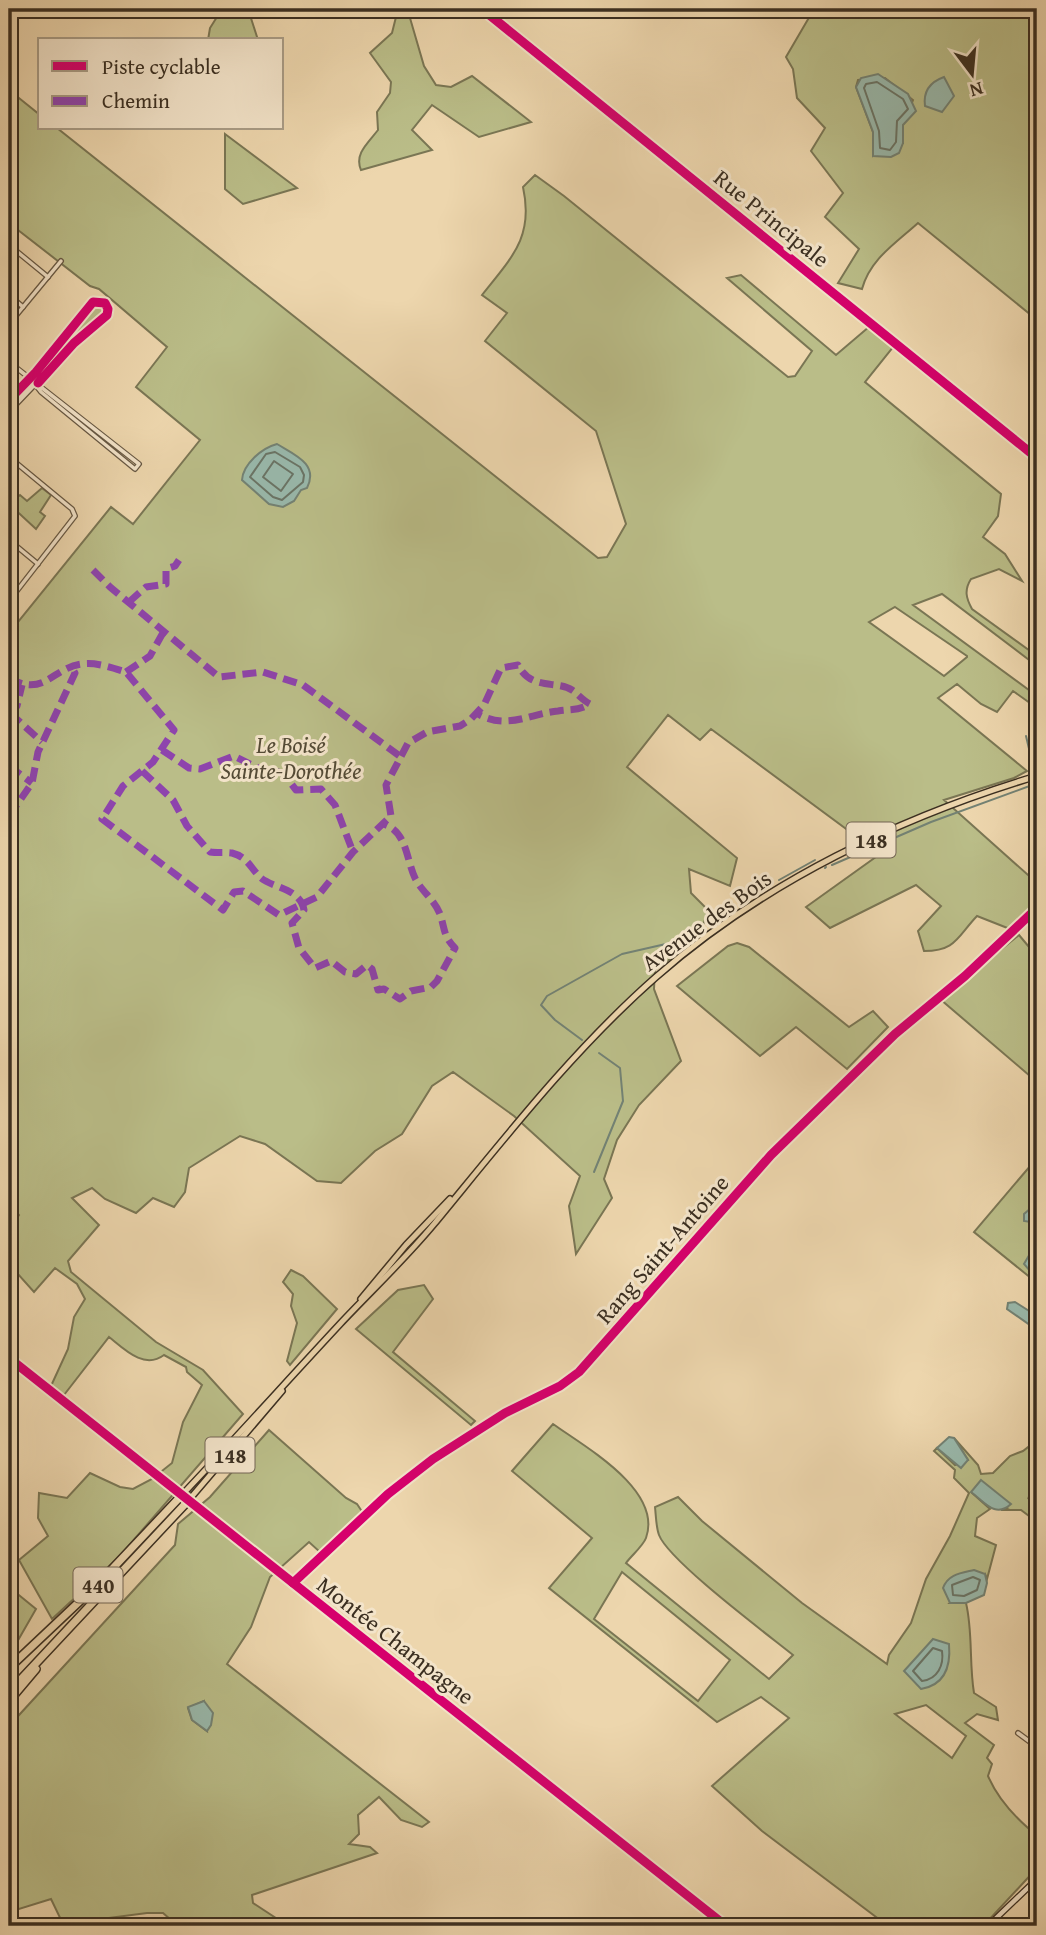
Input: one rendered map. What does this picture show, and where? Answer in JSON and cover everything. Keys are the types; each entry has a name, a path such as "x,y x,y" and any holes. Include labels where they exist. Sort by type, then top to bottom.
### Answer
{"highway":[{"name":"440","path":"9,1668 99,1584 181,1496"},
{"name":"440","path":"9,1692 188,1501"},
{"path":"9,1701 70,1628"}],"main road":[{"name":"Avenue des Bois","path":"181,1496 344,1320 410,1240 463,1187 611,1020 660,973 727,921 794,878 852,849 979,796 1037,776"},
{"name":"Avenue des Bois","path":"188,1501 292,1377"}],"street":[{"name":"Rue Principale","path":"482,9 1037,458"},
{"path":"9,245 49,277"},
{"path":"9,324 61,261"},
{"path":"9,295 24,307"},
{"path":"9,400 92,303 97,300 105,303 107,315 74,343 9,411"},
{"path":"9,362 135,469 139,464 37,384"},
{"path":"9,457 75,514 9,601"},
{"path":"9,472 17,464"},
{"path":"9,540 38,564"},
{"name":"Rang Saint-Antoine","path":"293,1583 388,1494 433,1459 505,1413 560,1386 579,1372 771,1155 895,1034 965,976 1037,908"},
{"name":"Montée Champagne","path":"9,1358 726,1926"},
{"path":"1018,1733 1037,1747"},
{"path":"988,1926 1037,1879"}],"green space":[{"path":"222,9 248,9 257,38 208,38 210,28"},
{"path":"398,9 410,18 424,66 436,85 451,87 472,76 531,122 479,137 432,105 412,130 432,150 361,170 359,159 366,144 378,130 377,112 390,93 391,82 370,53 392,33"},
{"path":"814,9 1037,9 1037,320 918,223 877,260 862,289 838,283 859,249 825,217 843,193 811,151 825,128 797,98 793,69 786,57","holes":["885,78 913,100 903,125 903,143 873,156 873,132 856,87 858,80"]},
{"name":"Le Boisé Sainte-Dorothée","path":"9,90 38,113 38,130 60,130 598,558 607,557 626,524 596,431 485,341 507,313 482,295 518,246 525,220 523,187 535,175 788,377 795,376 812,351 727,278 741,275 836,355 870,326 894,346 865,382 1001,494 998,516 983,537 1005,554 1022,581 999,569 971,579 967,587 967,598 972,609 1037,656 1037,666 942,594 913,605 1037,696 1037,708 1013,691 997,712 981,704 957,684 938,698 1027,771 1014,778 944,800 1037,883 1037,904 1010,929 977,916 955,941 935,950 924,951 918,931 941,906 916,885 830,928 806,907 880,854 711,729 700,740 668,715 627,767 737,858 730,886 689,869 691,893 708,910 699,938 655,970 654,989 681,1061 639,1105 617,1140 604,1179 612,1198 576,1254 569,1206 580,1176 514,1116 453,1072 432,1086 402,1134 375,1151 341,1183 317,1181 265,1144 240,1136 189,1168 185,1192 174,1207 153,1198 136,1213 105,1199 92,1188 72,1198 99,1225 68,1261 71,1272 156,1342 203,1370 243,1414 118,1558 52,1619 19,1560 48,1536 38,1518 39,1493 67,1498 90,1473 120,1487 133,1489 152,1479 172,1463 183,1422 202,1385 187,1372 186,1367 164,1355 157,1359 142,1359 109,1337 64,1395 51,1386 68,1349 74,1317 85,1299 77,1284 55,1268 34,1292 9,1264 9,1246 16,1237 11,1227 19,1215 9,1203 9,633 111,507 133,524 200,440 136,387 167,347 99,289 90,286 9,223","holes":["895,607 967,657 944,676 869,622"]},
{"path":"225,134 297,188 243,204 225,189"},
{"path":"94,304 104,306 103,315 71,343 42,376 38,372"},
{"path":"42,488 51,495 40,512 45,516 36,529 9,504 20,495 27,501"},
{"path":"1019,935 1029,947 1037,940 1037,1082 940,999"},
{"path":"737,943 749,947 849,1027 873,1011 888,1027 847,1069 796,1027 760,1056 677,986 728,946"},
{"path":"1037,1158 1037,1283 974,1232"},
{"path":"291,1270 303,1276 337,1309 290,1365 287,1361 297,1323 291,1306 293,1294 283,1282"},
{"path":"424,1285 433,1299 393,1352 475,1421 471,1425 356,1329 398,1290"},
{"path":"553,1424 601,1458 632,1487 643,1503 648,1520 646,1538 626,1563 769,1679 793,1655 680,1562 659,1535 655,1507 678,1497 702,1521 802,1603 887,1664 889,1655 911,1623 926,1579 950,1536 969,1493 954,1478 955,1470 934,1451 937,1448 955,1465 968,1460 954,1438 978,1465 981,1474 993,1473 1010,1456 1023,1451 1037,1440 1037,1475 1028,1499 1037,1488 1037,1522 1021,1510 1001,1510 1007,1508 971,1492 990,1509 977,1518 975,1536 996,1545 987,1579 985,1574 950,1603 966,1603 974,1693 996,1707 998,1720 977,1714 965,1723 994,1745 987,1758 992,1764 988,1776 1000,1798 1028,1828 1037,1822 1037,1868 982,1926 888,1926 762,1831 712,1786 789,1718 761,1697 717,1722 549,1588 592,1538 512,1471","holes":["622,1572 730,1660 698,1701 594,1619","926,1705 966,1736 952,1758 895,1714"]},
{"path":"269,1430 346,1498 357,1504 363,1513 321,1553 309,1542 270,1577 251,1627 227,1664 429,1822 422,1827 401,1820 379,1797 358,1815 359,1834 349,1844 370,1847 377,1853 252,1895 253,1903 288,1926 178,1926 163,1913 63,1924 51,1899 19,1909 9,1904 9,1726 175,1545 178,1524 210,1497","holes":["204,1701 207,1731 192,1720 188,1708"]},
{"path":"9,1587 36,1609 9,1656"}],"water":[{"path":"878,74 908,94 916,111 903,125 903,143 899,153 891,157 873,156 873,132 856,87 861,78"},
{"path":"944,77 954,96 942,112 925,106 925,96 928,88"},
{"path":"277,444 298,456 308,466 310,473 307,488 301,490 294,501 283,507 269,504 242,480 246,468 254,458"},
{"path":"1037,1203 1037,1223 1024,1221 1024,1214"},
{"path":"1037,1249 1037,1279 1024,1264 1031,1252"},
{"path":"1015,1302 1037,1316 1037,1330 1007,1309 1008,1303"},
{"path":"949,1437 954,1438 968,1460 961,1468 937,1448"},
{"path":"981,1480 1011,1504 1000,1510 985,1504 971,1492"},
{"path":"974,1570 985,1574 987,1583 984,1595 966,1603 950,1603 943,1588 945,1583 956,1575"},
{"path":"933,1639 949,1644 949,1660 941,1679 936,1684 921,1689 904,1671"},
{"path":"204,1701 213,1713 207,1731 192,1720 188,1707"}],"waterway":[{"path":"1026,736 1030,753"},
{"path":"1029,772 1030,765"},
{"path":"832,865 931,822 1035,784"},
{"path":"779,880 815,860"},
{"path":"582,1040 555,1020 541,1005 547,996 622,954 692,938"},
{"path":"594,1172 623,1101 620,1068 599,1053"}],"marked path":[{"path":"129,602 146,587 166,584 166,569 175,566 179,560"},
{"path":"93,570 219,677 263,672 303,685 401,757"},
{"path":"126,672 150,656 164,631"},
{"path":"9,678 31,685 82,664 126,672 174,730 153,762 123,786 102,819 223,910 234,892 243,891 279,915 317,897 353,852 391,816 386,785 408,743 427,732 460,726 471,719 484,705 501,668 518,665 523,673 537,682 566,687 590,704 578,709 508,721 489,719 478,714"},
{"path":"9,816 32,783 38,752 75,673 72,668"},
{"path":"9,713 17,706 22,685"},
{"path":"10,713 42,742"},
{"path":"162,750 189,768 200,769 234,756 260,769 283,773 296,790 321,789 335,805 353,852"},
{"path":"9,766 32,783"},
{"path":"142,771 173,800 187,826 210,852 237,855 246,860 261,878 297,897 304,910 292,923 299,948 315,968 331,961 345,972 356,974 367,965 372,969 378,990 384,989 400,999 411,991 431,987 455,948 446,936 440,914 415,878 401,839 383,824"}],"cycle path":[{"path":"482,9 1037,458"},
{"path":"9,400 36,372 93,302 105,303 107,315 74,343 38,383"},
{"path":"293,1583 388,1494 433,1459 505,1413 560,1386 579,1372 771,1155 895,1034 965,976 1037,908"},
{"path":"9,1358 726,1926"}]}
